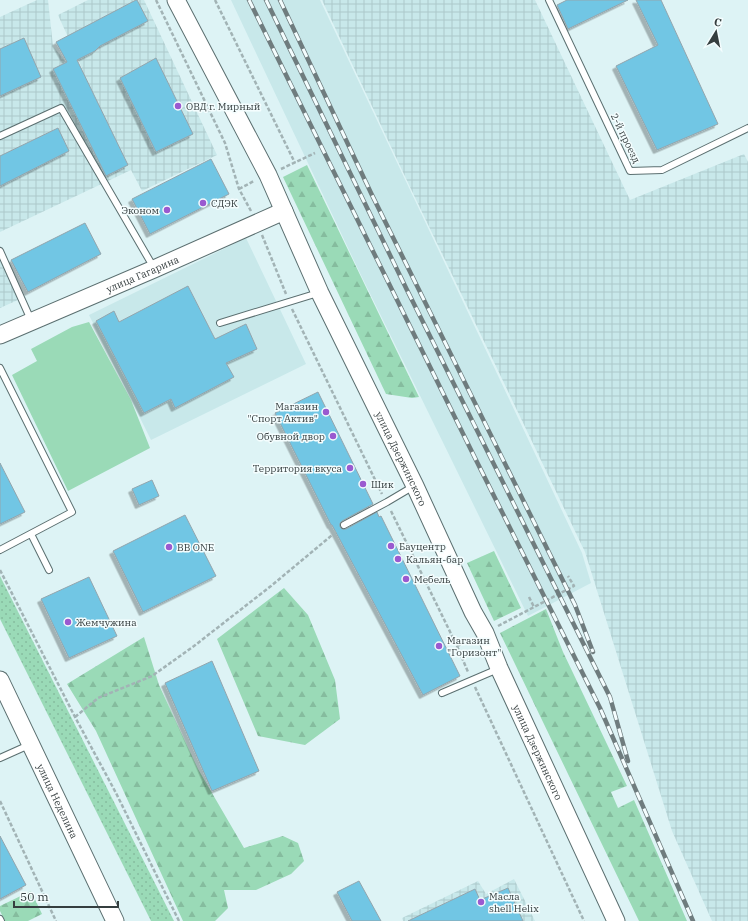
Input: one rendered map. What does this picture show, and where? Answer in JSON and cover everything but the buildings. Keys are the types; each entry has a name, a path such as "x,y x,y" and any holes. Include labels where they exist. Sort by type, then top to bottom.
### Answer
{"street":[{"name":"улица Дзержинского","path":"176,0 268,175 320,293 415,486 485,633 499,668 616,921"},
{"name":"улица Гагарина","path":"0,335 284,211"},
{"name":"улица Неделина","path":"0,680 115,921"}],"lane":[{"name":"2-й проезд","path":"549,0 630,171 662,170 748,128"},
{"path":"0,136 61,108 154,269"},
{"path":"0,251 32,322"},
{"path":"220,323 320,293"},
{"path":"0,368 72,512 0,550"},
{"path":"344,525 415,486"},
{"path":"31,534 49,570"},
{"path":"442,693 499,668"},
{"path":"0,758 31,744"}],"path":[{"path":"156,0 225,143 239,189 257,223 289,302 457,646 584,921"},
{"path":"215,0 295,163"},
{"path":"307,157 315,153"},
{"path":"75,717 98,698 152,676 194,646 271,586 344,525"},
{"path":"0,570 75,717 116,793 179,921"},
{"path":"457,646 485,633 574,586 568,576"},
{"path":"529,598 534,607"},
{"path":"0,801 56,921"}],"shaded area":[{"path":"37,0 48,0 53,46 68,65 82,68 58,15 88,0 144,0 217,155 142,191 131,170 0,232 0,17"},
{"path":"231,0 320,0 582,553 591,583 528,616 358,269"},
{"path":"322,0 535,0 630,200 744,154 748,162 748,921 712,921 672,831 585,552"},
{"path":"246,238 306,364 151,440 89,315"},
{"path":"0,258 18,300 0,308"},
{"path":"514,879 535,921 403,921 402,918 478,881 486,894"}],"green space":[{"path":"307,165 419,397 412,398 386,394 283,177"},
{"path":"89,322 131,400 150,448 68,491 12,375 37,361 31,349 72,327"},
{"path":"494,551 521,608 494,621 467,563"},
{"path":"0,576 174,921 151,921 0,619"},
{"path":"284,588 308,615 335,680 340,719 305,745 258,736 217,639"},
{"path":"546,609 563,652 627,786 611,792 618,808 634,800 687,921 639,921 500,633"},
{"path":"144,637 159,685 198,769 244,848 283,836 298,843 304,861 291,874 256,890 224,890 228,908 215,921 183,921 96,731 67,684"},
{"path":"31,891 42,914 28,921 5,921 0,911 0,906"}],"railway":[{"path":"249,0 600,708 693,921"},
{"path":"266,0 407,290 610,697 628,761"},
{"path":"280,0 371,193 575,605 593,652"}],"place":[{"name":"ОВД г. Мирный","path":"178,106"},
{"name":"СДЭК","path":"203,203"},
{"name":"Эконом","path":"167,210"},
{"name":"Магазин \"Спорт Актив\"","path":"326,412"},
{"name":"Обувной двор","path":"333,436"},
{"name":"Территория вкуса","path":"350,468"},
{"name":"Шик","path":"363,484"},
{"name":"Бауцентр","path":"391,546"},
{"name":"BB ONE","path":"169,547"},
{"name":"Кальян-бар","path":"398,559"},
{"name":"Мебель","path":"406,579"},
{"name":"Жемчужина","path":"68,622"},
{"name":"Магазин \"Горизонт\"","path":"439,646"},
{"name":"Масла shell Helix","path":"481,902"}]}
